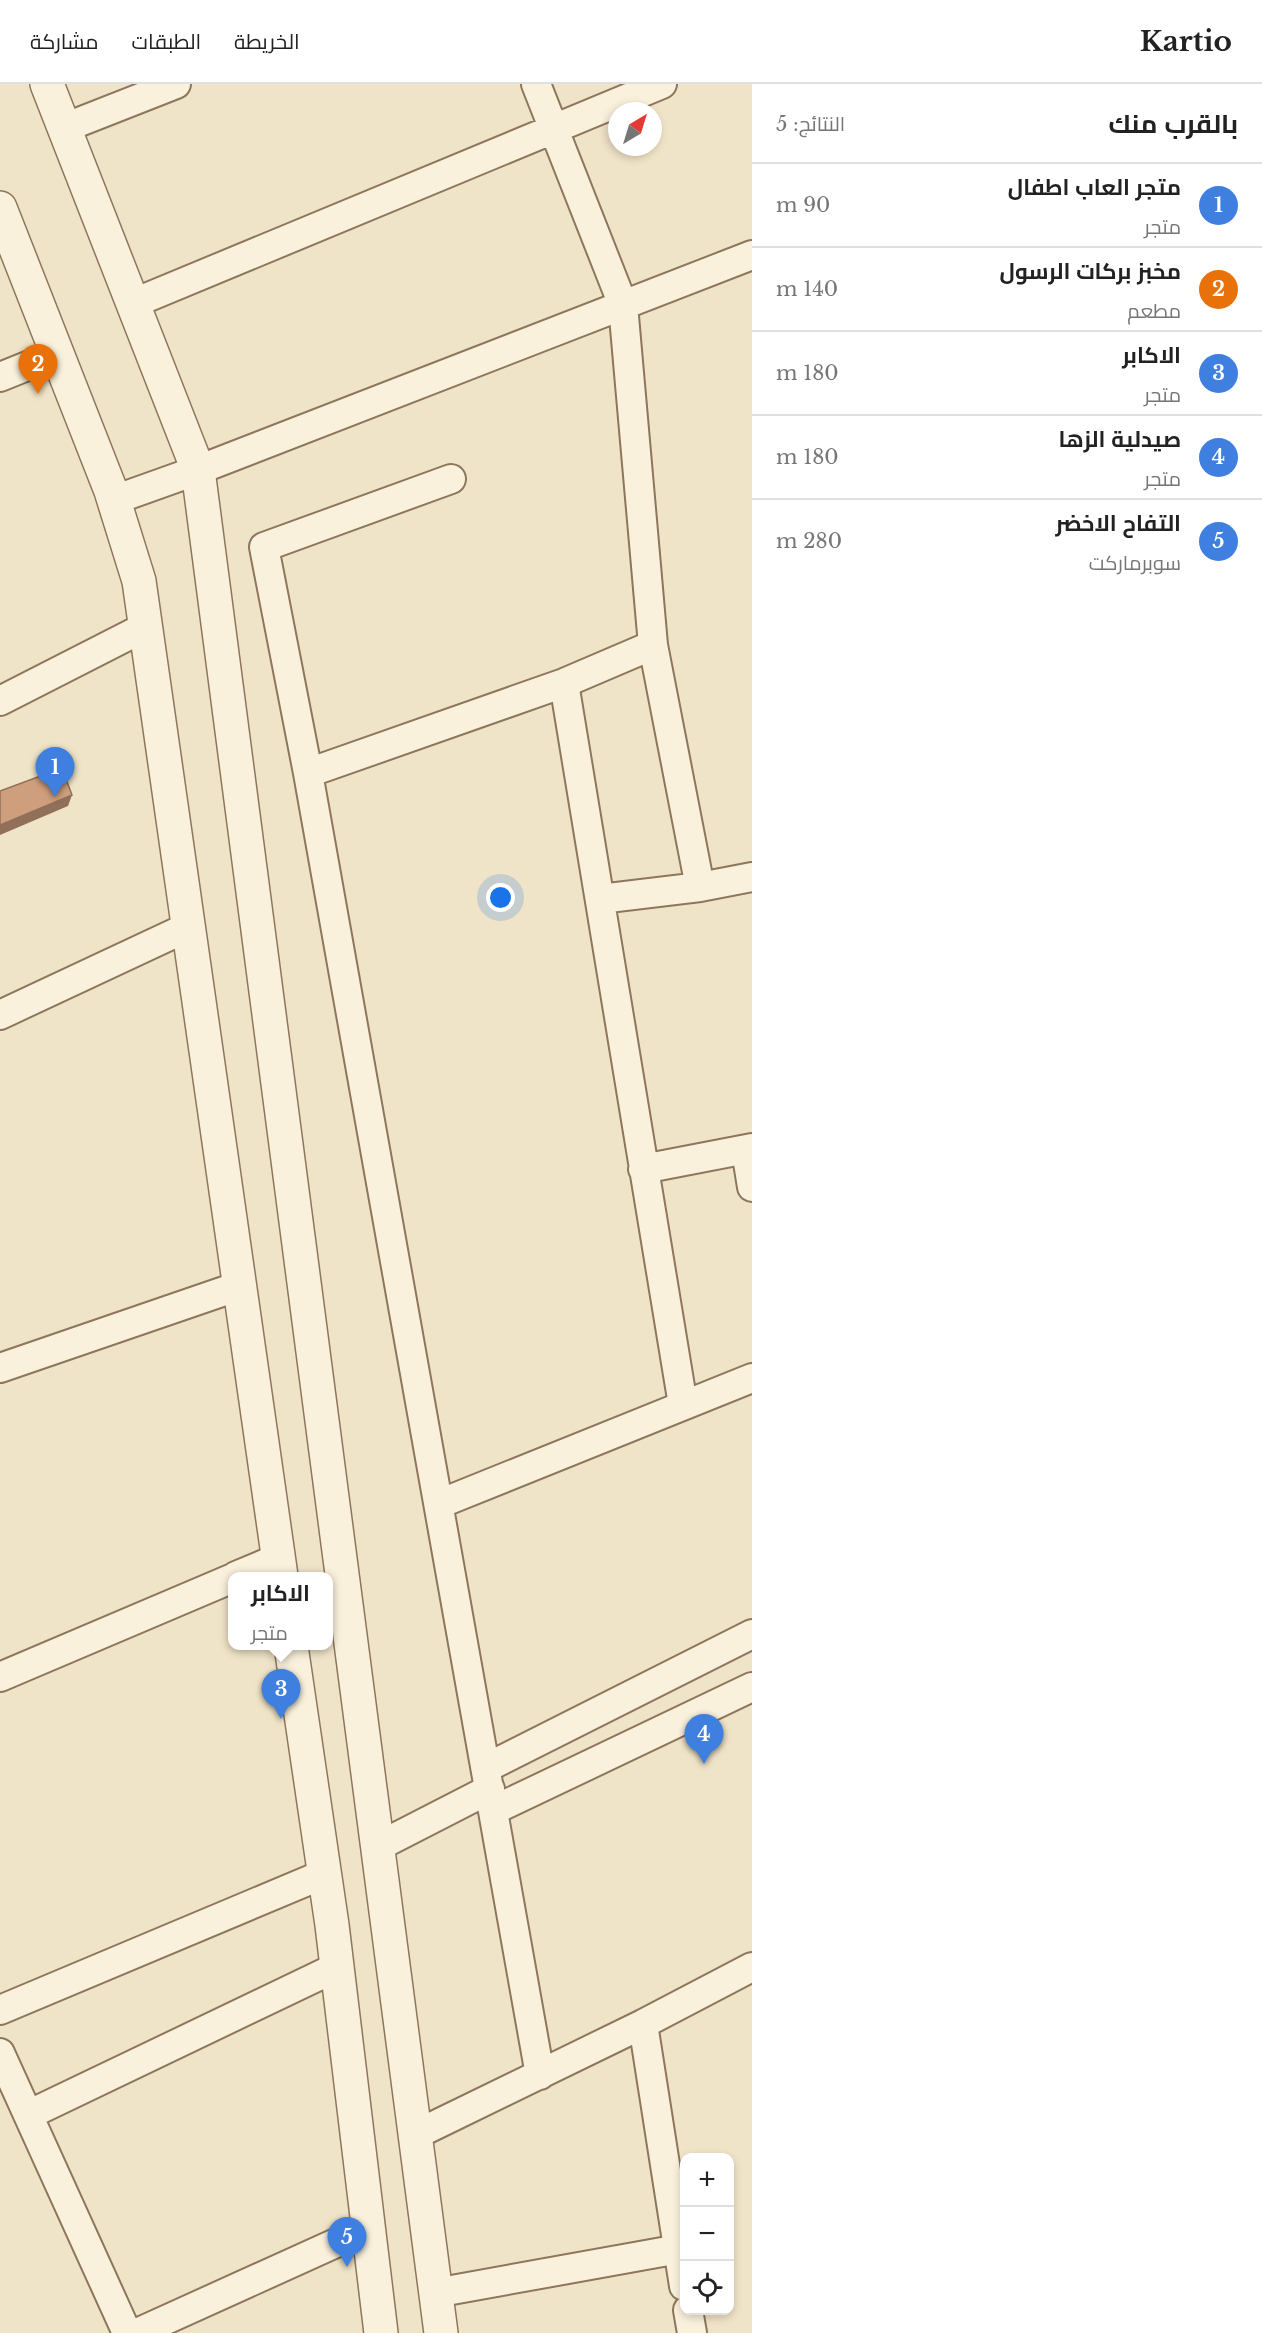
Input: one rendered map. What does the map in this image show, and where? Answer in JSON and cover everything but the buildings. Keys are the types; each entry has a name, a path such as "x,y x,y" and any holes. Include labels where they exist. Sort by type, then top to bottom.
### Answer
{"street":[{"path":"47,84 198,470 441,2333"},
{"path":"64,128 176,84"},
{"path":"536,84 623,305 653,645 700,887"},
{"path":"134,303 662,84"},
{"path":"0,208 114,500 139,581 280,1567 257,1572"},
{"path":"114,500 198,470 752,255"},
{"path":"0,377 57,354"},
{"path":"451,479 264,547 308,773 540,2075"},
{"path":"0,700 145,627"},
{"path":"308,773 564,683 653,645"},
{"path":"564,683 683,1405"},
{"path":"600,899 700,887 752,877"},
{"path":"0,1015 188,927"},
{"path":"643,1169 749,1149 752,1187"},
{"path":"0,1368 240,1286"},
{"path":"439,1504 752,1378"},
{"path":"0,1677 228,1580"},
{"path":"377,1847 490,1789 752,1634"},
{"path":"292,1650 337,1967 381,2333"},
{"path":"490,1789 752,1687"},
{"path":"0,2010 324,1874"},
{"path":"415,2134 643,2024 752,1966"},
{"path":"28,2115 337,1967"},
{"path":"643,2024 681,2261"},
{"path":"0,2053 127,2333"},
{"path":"137,2333 369,2228"},
{"path":"435,2293 679,2249"},
{"path":"689,2315 692,2333"}],"place":[{"name":"مخبز بركات الرسول","path":"38,394"},
{"name":"متجر العاب اطفال","path":"55,797"},
{"name":"الاكابر","path":"281,1719"},
{"name":"صيدلية الزها","path":"704,1764"},
{"name":"التفاح الاخضر","path":"347,2267"}]}
